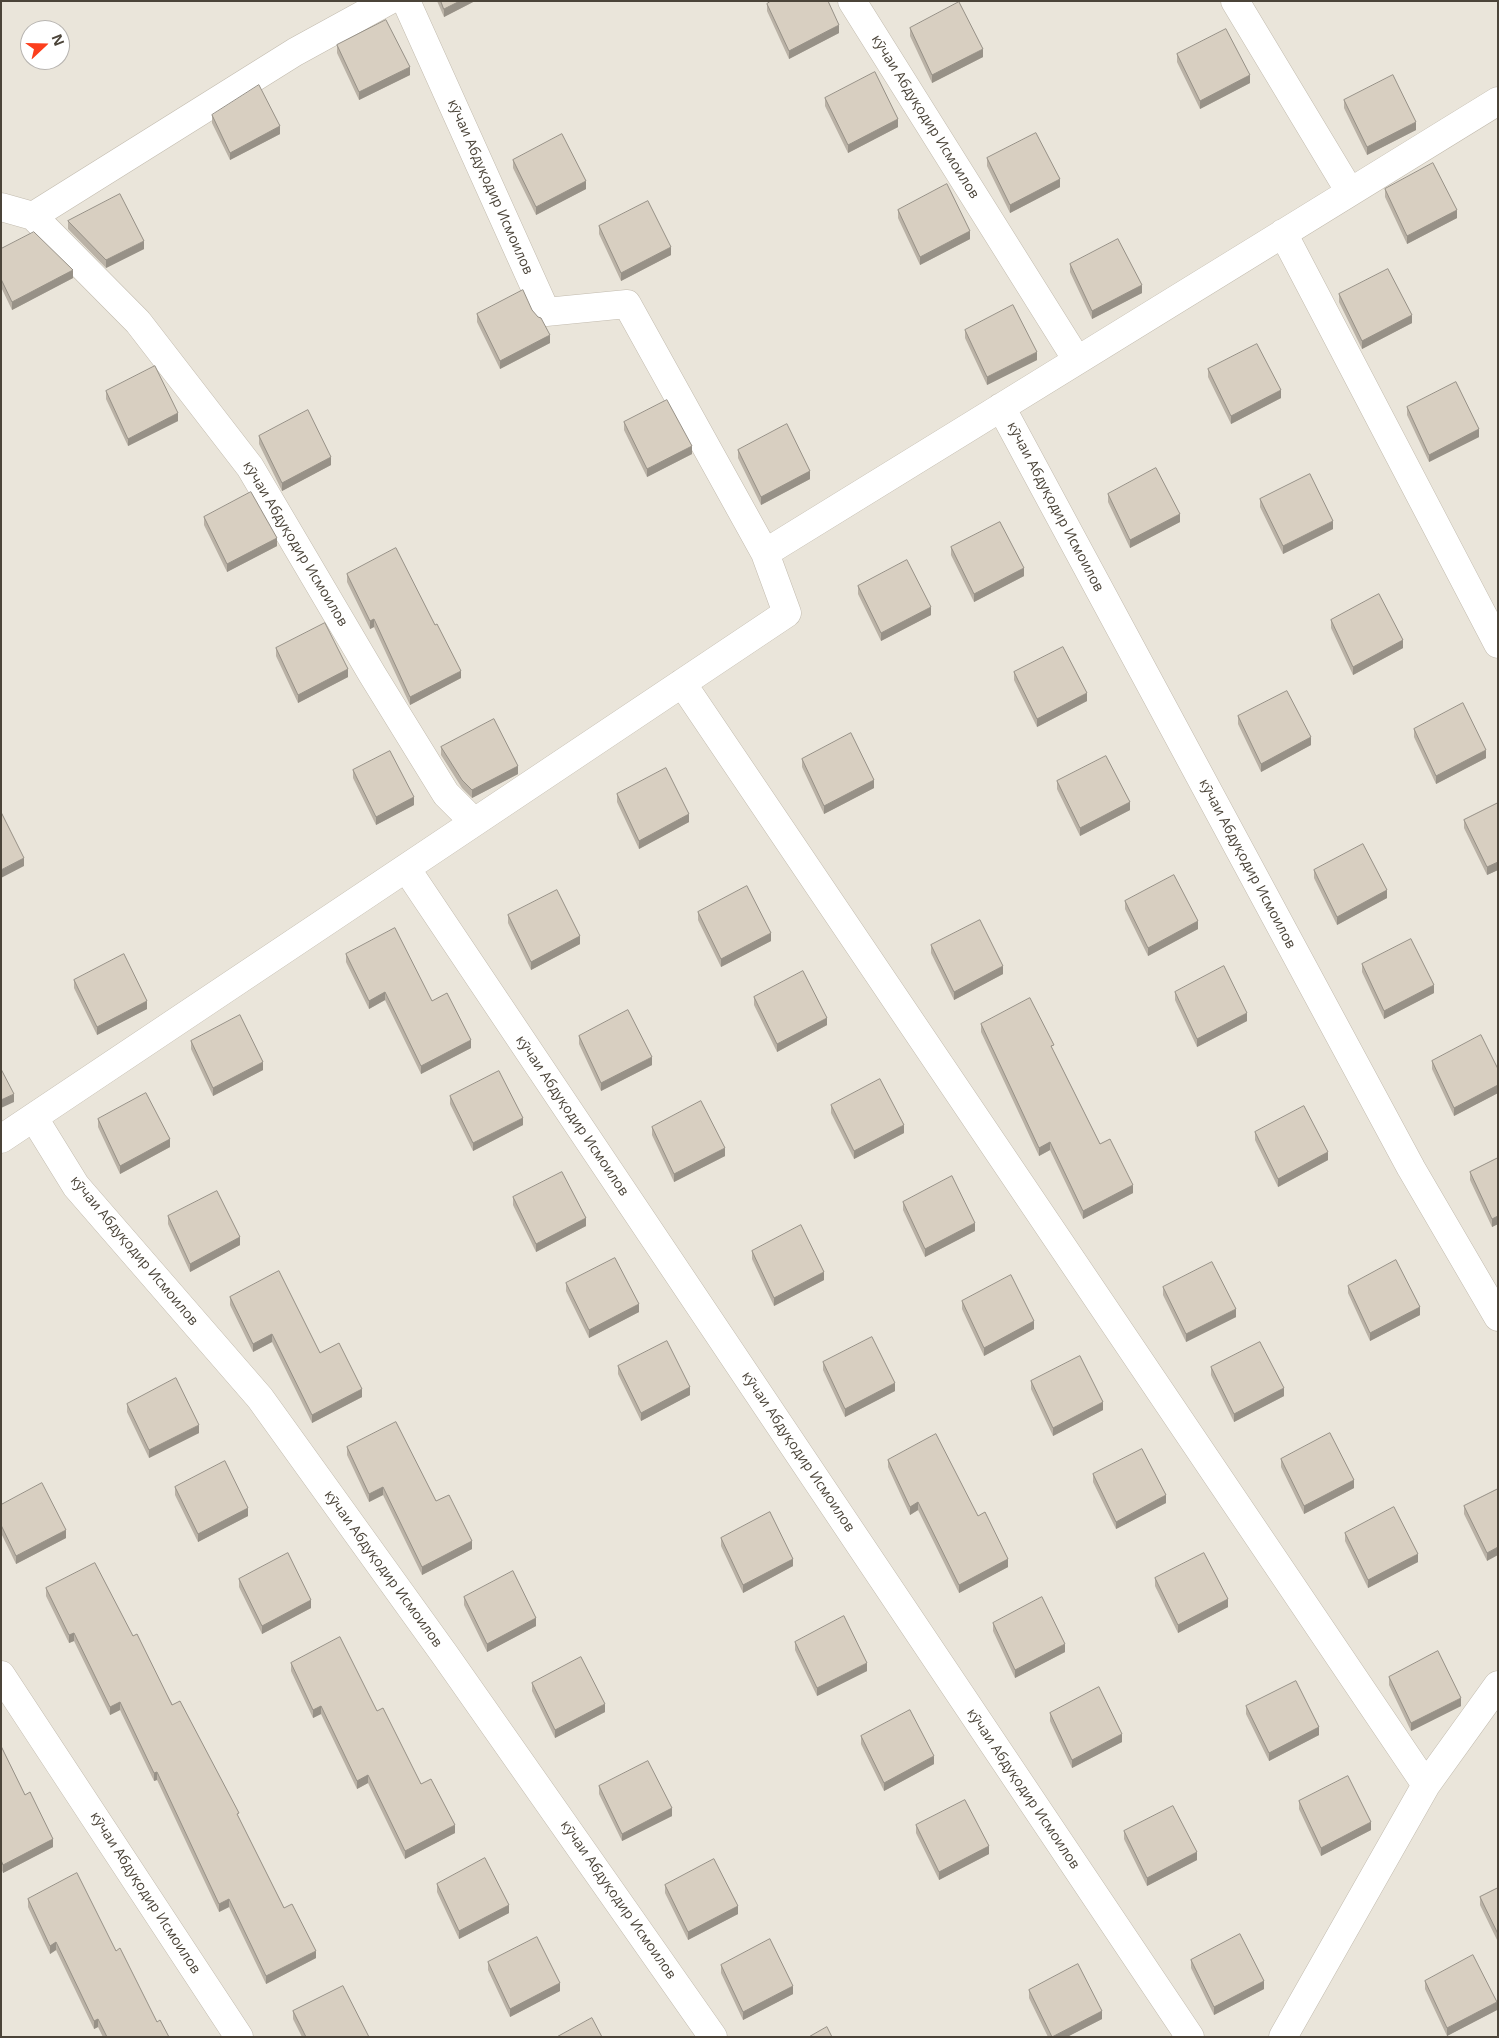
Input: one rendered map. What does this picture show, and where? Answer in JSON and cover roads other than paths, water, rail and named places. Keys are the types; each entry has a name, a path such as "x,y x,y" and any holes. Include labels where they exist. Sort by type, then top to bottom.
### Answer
{"street":[{"path":"33,216 294,52 388,1"},
{"name":"кӯчаи Абдуқодир Исмоилов","path":"1,1140 787,613 766,553 626,304 546,312 406,1"},
{"name":"кӯчаи Абдуқодир Исмоилов","path":"852,1 1077,360"},
{"path":"1235,1 1350,192"},
{"name":"кӯчаи Абдуқодир Исмоилов","path":"766,553 1498,101"},
{"name":"кӯчаи Абдуқодир Исмоилов","path":"1,207 33,216 138,322 250,467 372,674 446,794 474,822"},
{"path":"1283,233 1498,644"},
{"name":"кӯчаи Абдуқодир Исмоилов","path":"1001,407 1411,1168 1498,1317"},
{"path":"682,683 1426,1785"},
{"name":"кӯчаи Абдуқодир Исмоилов","path":"406,868 1190,2037"},
{"name":"кӯчаи Абдуқодир Исмоилов","path":"34,1118 76,1186 260,1398 445,1655 713,2037"},
{"name":"кӯчаи Абдуқодир Исмоилов","path":"1,1675 239,2037"},
{"path":"1283,2037 1426,1785 1498,1684"}]}
